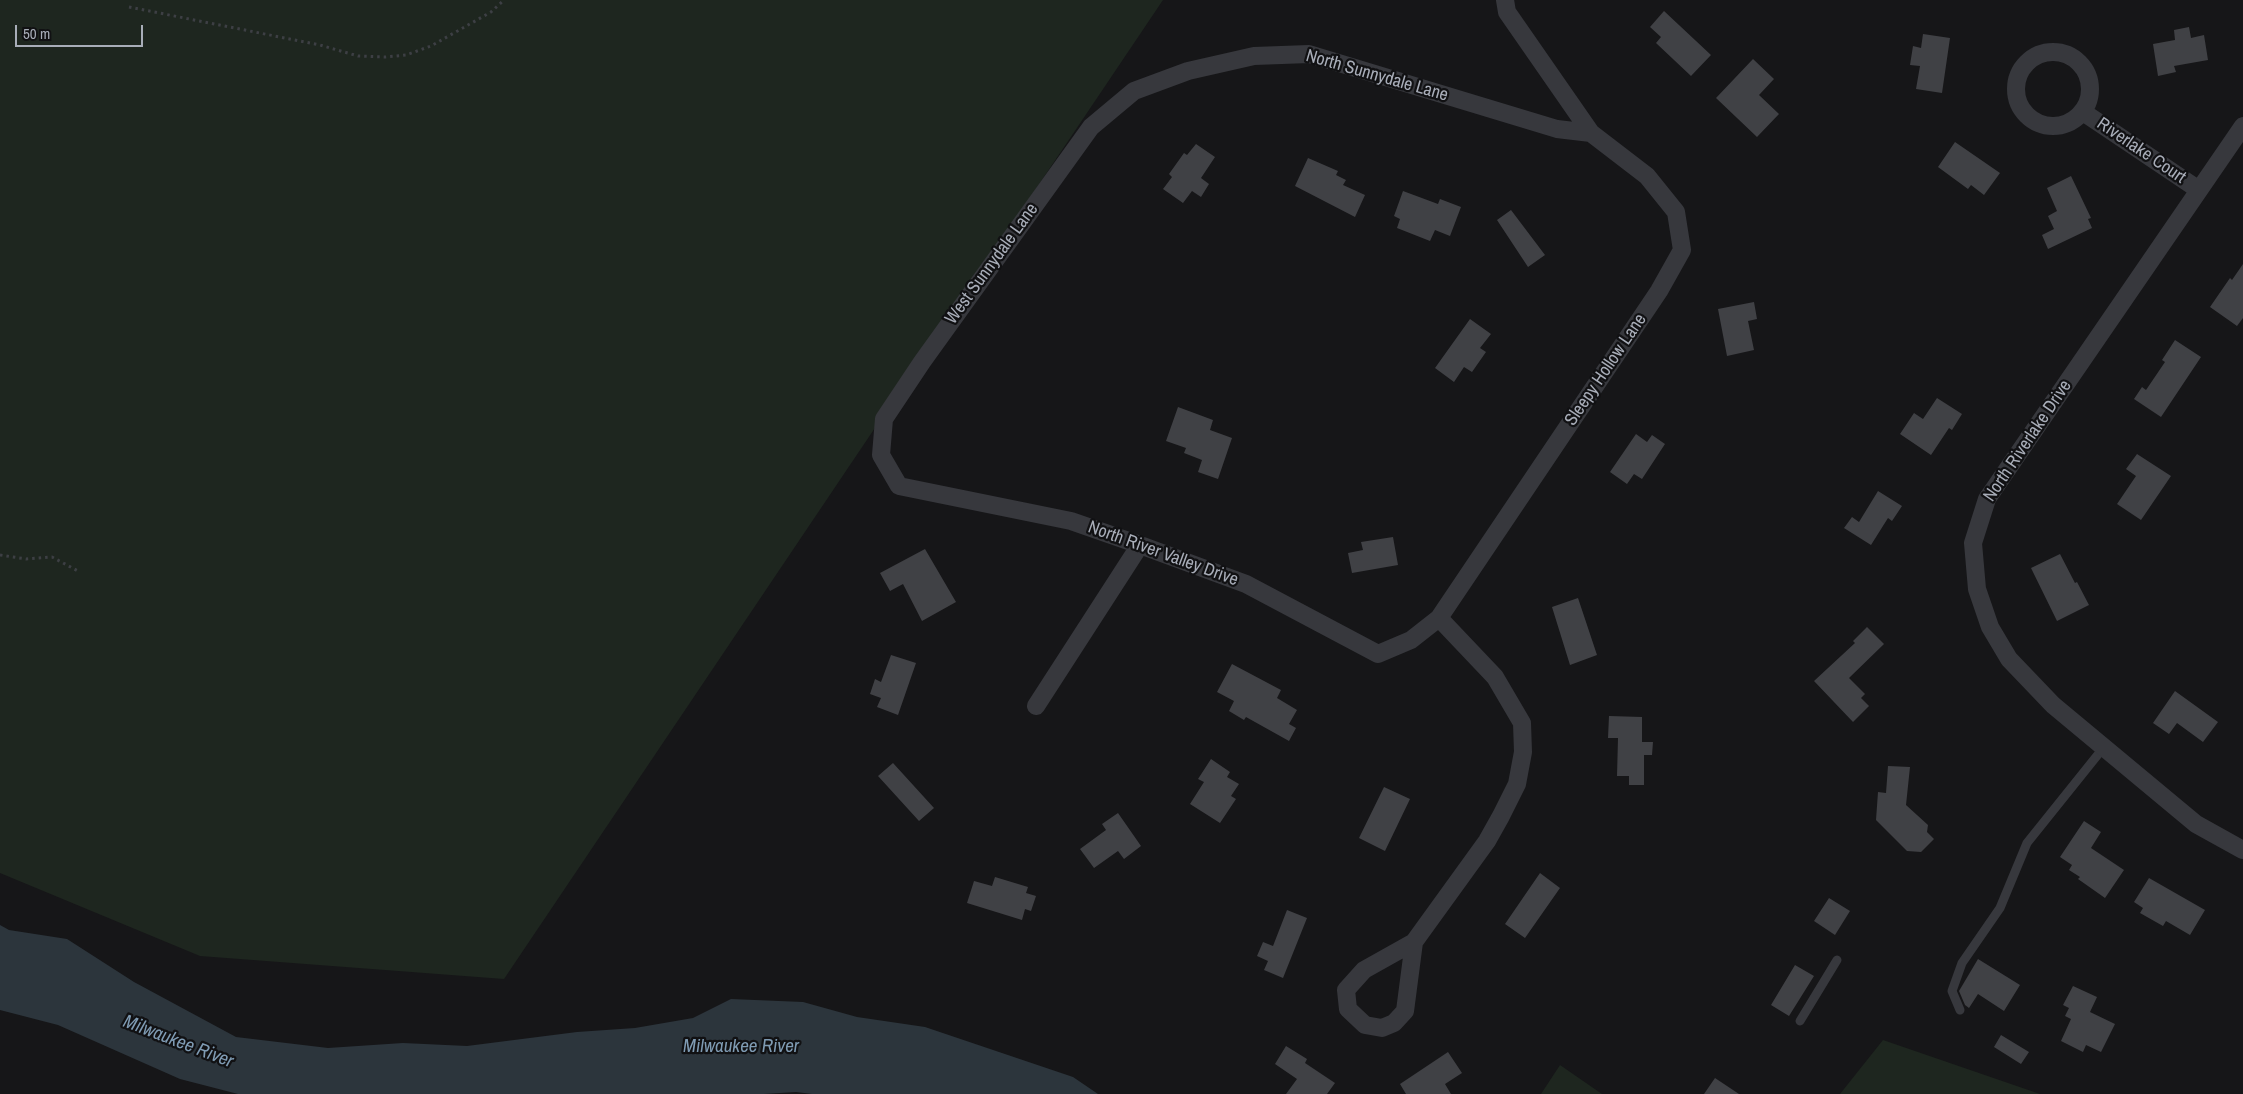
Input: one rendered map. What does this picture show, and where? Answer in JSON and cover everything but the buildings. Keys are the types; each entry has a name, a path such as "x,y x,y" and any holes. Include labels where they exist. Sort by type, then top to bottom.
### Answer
{"street":[{"path":"1505,0 1506,12 1591,133"},
{"name":"Riverlake Court","path":"2058,52 2075,60 2088,75 2090,87 2089,100 2082,112 2074,120 2063,125 2040,124 2030,119 2022,110 2016,94 2018,76 2023,66 2033,57 2045,53 2058,52"},
{"name":"North Sunnydale Lane","path":"1134,91 1188,71 1254,56 1309,54 1557,128 1591,133"},
{"name":"West Sunnydale Lane","path":"881,456 884,419 922,362 1091,127 1134,91"},
{"name":"Riverlake Court","path":"2082,112 2199,190"},
{"name":"North Riverlake Drive","path":"2243,126 1986,498 1974,543 1977,589 1990,627 2008,659 2053,705 2196,824 2243,850"},
{"name":"Sleepy Hollow Lane","path":"1439,618 1659,291 1682,250 1676,212 1648,176 1591,133"},
{"name":"North River Valley Drive","path":"881,456 899,486 1071,521 1140,545 1246,584 1378,654 1411,640 1439,618"},
{"path":"1036,706 1140,545"},
{"path":"1414,942 1405,1011 1394,1023 1382,1028 1365,1025 1348,1009 1346,990 1364,970 1414,942 1487,841 1517,784 1523,752 1522,723 1495,677 1439,618"}],"lane":[{"path":"1960,1010 1952,991 1962,963 2000,908 2027,843 2104,747"},
{"path":"1800,1021 1837,960"}],"path":[{"path":"129,7 320,45 358,56 385,57 406,55 431,46 491,12 504,0"},
{"path":"0,555 26,559 52,557 78,571"}],"shaded area":[{"path":"0,0 1163,0 504,979 200,956 0,873"},
{"path":"1883,1040 2040,1094 1840,1094"},
{"path":"1560,1065 1602,1094 1541,1094"}],"water":[{"name":"Milwaukee River","path":"0,925 9,930 67,939 134,982 236,1037 328,1048 403,1043 467,1046 577,1032 635,1028 693,1018 731,999 803,1002 857,1017 925,1027 1073,1077 1098,1094 812,1094 796,1092 764,1094 238,1094 180,1079 58,1025 0,1010"}]}
